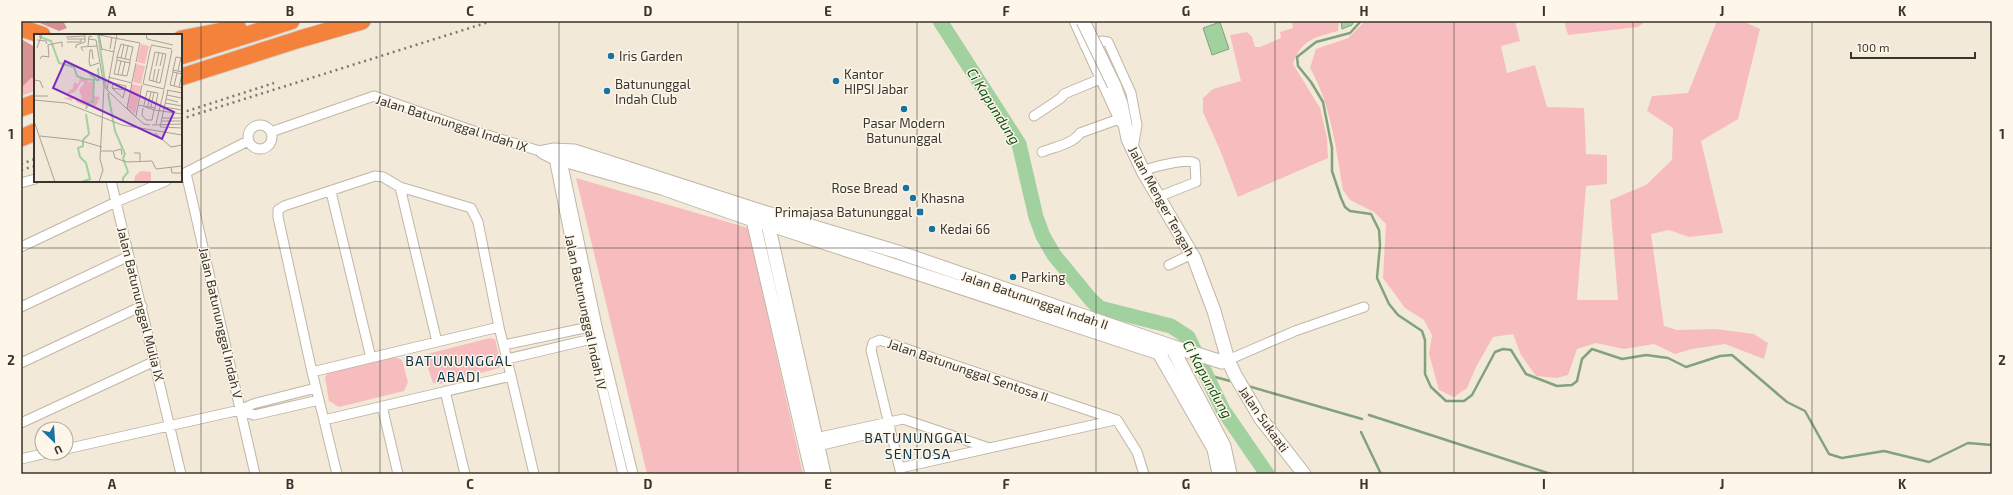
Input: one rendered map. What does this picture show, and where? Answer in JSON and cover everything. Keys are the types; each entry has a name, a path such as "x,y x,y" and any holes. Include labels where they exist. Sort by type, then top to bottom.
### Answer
{"highway":[{"path":"182,39 275,21"},
{"path":"182,56 292,21"},
{"path":"182,77 362,21"},
{"path":"21,28 39,34"},
{"path":"21,108 34,103"},
{"path":"21,129 34,125"},
{"path":"21,138 34,132"}],"street":[{"path":"1074,21 1130,144"},
{"name":"Jalan Menger Tengah","path":"1082,21 1114,85 1121,104 1130,144 1143,171 1192,254 1214,311 1225,361"},
{"path":"1085,46 1102,41 1108,42 1131,93 1137,125 1130,144"},
{"path":"1034,116 1061,98 1064,94 1100,79"},
{"name":"Jalan Batununggal Indah IX","path":"271,132 374,96 468,129 760,216"},
{"path":"1042,152 1076,139 1080,133 1119,119"},
{"path":"263,125 271,132 270,143 264,148 253,147 248,141 249,130 255,126 263,125"},
{"path":"184,174 220,154 248,141"},
{"name":"Jalan Batununggal Indah IV","path":"554,154 593,327 623,474"},
{"path":"1143,171 1158,165 1189,161 1195,163 1196,182 1158,197"},
{"name":"Jalan Batununggal Indah V","path":"184,174 255,474"},
{"path":"337,474 312,372 278,217 278,210 284,206 331,192 375,176 383,177 400,187 471,208 478,222 499,327 534,474"},
{"path":"21,183 34,179"},
{"name":"Jalan Batununggal Mulia IX","path":"111,182 181,474"},
{"path":"21,247 116,202 164,182"},
{"path":"400,187 437,342"},
{"path":"331,192 372,358"},
{"path":"760,216 811,443 824,474"},
{"name":"Jalan Batununggal Indah II","path":"760,216 898,252 1171,350 1225,361"},
{"path":"1169,265 1192,254"},
{"path":"21,307 129,256"},
{"path":"21,364 142,306"},
{"path":"1225,361 1295,331 1364,307"},
{"path":"312,372 499,327"},
{"path":"504,345 593,327"},
{"path":"507,359 595,338"},
{"name":"Jalan Batununggal Indah IV","path":"595,338 633,474"},
{"name":"Jalan Batununggal Sentosa II","path":"888,426 871,350 873,343 880,340 1117,420"},
{"path":"1171,350 1214,449 1219,474"},
{"path":"1171,350 1224,446 1230,474"},
{"path":"21,423 155,361"},
{"name":"Jalan Sukaati","path":"1225,361 1261,419 1304,474"},
{"path":"324,420 511,376"},
{"path":"74,447 170,427 240,410 253,404 316,388"},
{"path":"445,391 465,474"},
{"path":"240,410 254,415 319,400"},
{"path":"382,406 398,474"},
{"path":"811,443 888,426 903,419 989,448"},
{"path":"888,426 900,471 989,448 1117,420 1137,452 1144,474"},
{"path":"811,443 812,474"},
{"path":"21,459 34,456"}],"shaded area":[{"path":"35,21 63,21 67,28 59,31"},
{"path":"1292,21 1339,21 1338,31 1310,40 1300,49 1293,64 1320,108 1327,138 1328,158 1238,197 1220,150 1203,112 1203,98 1213,89 1241,81 1230,35 1247,32 1252,37 1255,47 1260,47 1281,38 1280,32 1293,28"},
{"path":"1341,21 1354,21 1352,25 1342,29"},
{"path":"1365,21 1515,21 1520,41 1501,46 1507,73 1535,65 1547,107 1584,108 1586,154 1607,155 1607,184 1586,186 1577,300 1618,300 1610,200 1646,185 1672,160 1673,128 1647,111 1652,96 1688,93 1717,21 1742,21 1760,29 1738,119 1701,141 1723,233 1689,237 1669,230 1651,234 1664,326 1677,330 1716,329 1754,334 1768,343 1764,359 1725,344 1692,349 1675,354 1654,344 1624,349 1596,343 1577,349 1568,375 1557,378 1536,376 1521,355 1513,334 1493,337 1476,367 1467,388 1454,397 1439,390 1429,354 1432,335 1424,320 1405,308 1383,278 1386,224 1374,212 1350,200 1343,190 1328,112 1310,68 1316,49 1348,38"},
{"path":"1564,21 1646,21 1638,27 1568,35"},
{"path":"1220,22 1229,49 1212,55 1203,28"},
{"path":"21,39 34,46 34,78 31,78 21,88"},
{"path":"31,77 34,78 34,91 21,96 21,88"},
{"path":"576,178 748,228 803,474 647,474"},
{"path":"490,338 495,339 501,365 499,368 440,384 433,383 425,359 427,354"},
{"path":"395,357 402,360 408,382 404,391 339,407 329,401 325,377 328,373"}],"waterway":[{"name":"Ci Kapundung","path":"940,21 1019,144 1036,217 1043,236 1054,255 1092,301 1100,308 1171,326 1188,337 1223,410 1267,474"},
{"path":"1361,21 1350,33 1316,42 1297,57 1298,66 1311,82 1323,102 1332,148 1332,171 1341,198 1345,207 1350,211 1371,214 1379,230 1380,245 1377,278 1389,304 1398,315 1422,331 1425,340 1425,374 1431,387 1446,401 1464,401 1472,395 1495,352 1503,349 1511,350 1526,374 1557,386 1572,385 1577,381 1582,359 1592,349 1622,359 1646,355 1668,358 1686,367 1720,356 1732,355 1787,402 1805,411 1829,454 1842,458 1884,451 1929,462 1968,443 1992,445"},
{"path":"1204,374 1230,381"},
{"path":"1248,386 1362,419"},
{"path":"1369,415 1551,474"},
{"path":"1361,432 1381,474"}],"railway":[{"path":"182,119 492,21"},
{"path":"182,113 274,83"},
{"path":"21,164 34,159"},
{"path":"21,170 34,166"}],"place":[{"name":"Iris Garden","path":"611,56"},
{"name":"Kantor HIPSI Jabar","path":"836,81"},
{"name":"Batununggal Indah Club","path":"607,91"},
{"name":"Pasar Modern Batununggal","path":"904,109"},
{"name":"Rose Bread","path":"906,188"},
{"name":"Khasna","path":"913,198"},
{"name":"Primajasa Batununggal","path":"920,212"},
{"name":"Kedai 66","path":"932,229"},
{"name":"Parking","path":"1013,277"}],"district":[{"name":"BATUNUNGGAL ABADI","path":"459,368"},
{"name":"BATUNUNGGAL SENTOSA","path":"918,446"}]}
